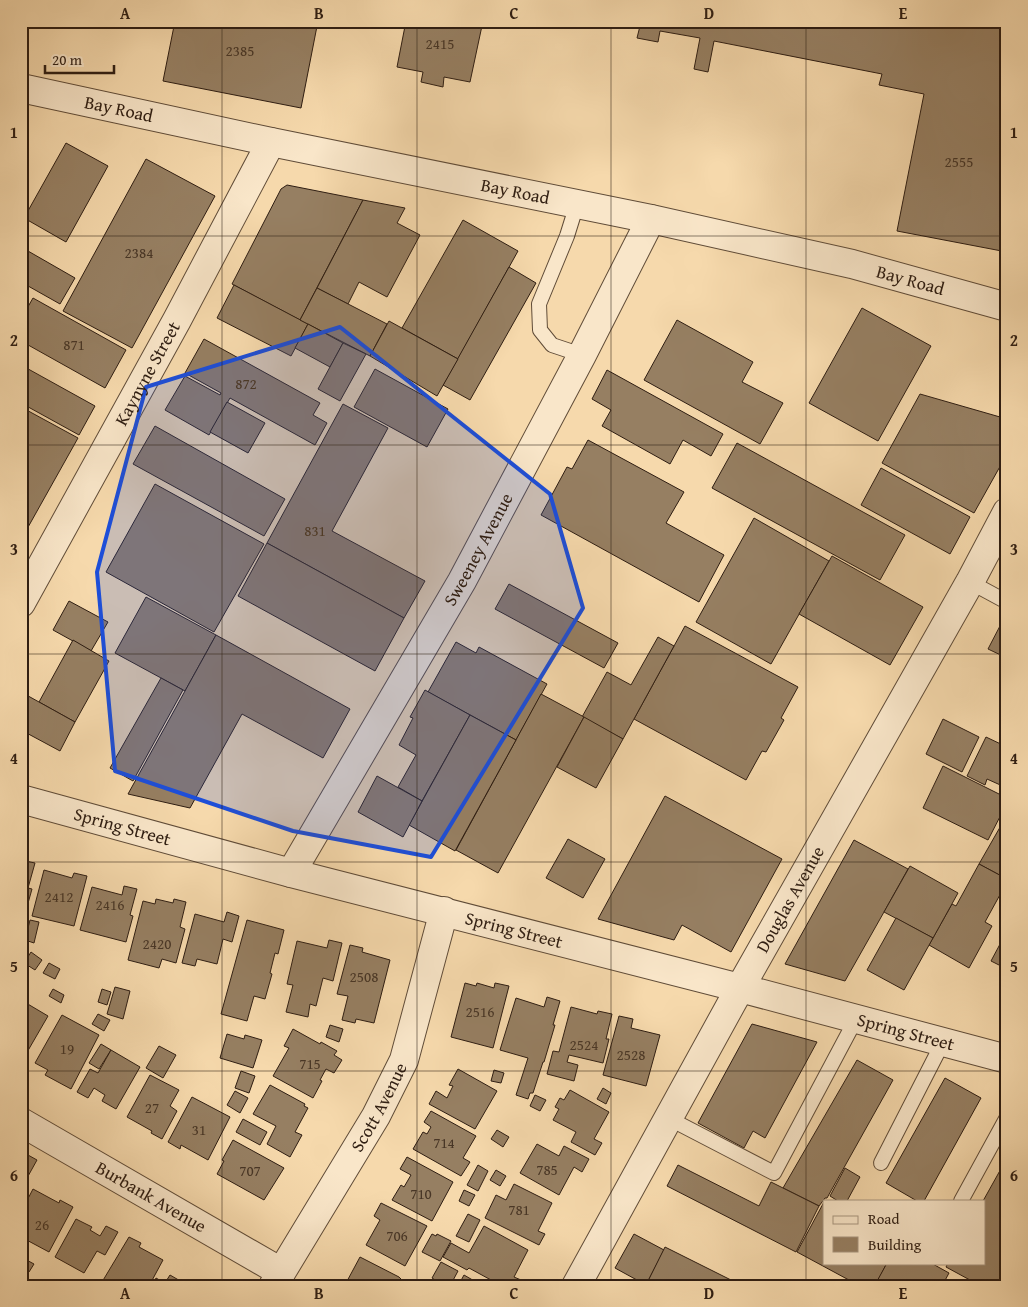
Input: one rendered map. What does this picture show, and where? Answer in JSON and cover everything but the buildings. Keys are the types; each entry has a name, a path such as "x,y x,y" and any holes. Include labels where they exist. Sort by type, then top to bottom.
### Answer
{"street":[{"name":"Bay Road","path":"21,88 271,142 652,219 852,264 1007,307"},
{"name":"Kaynyne Street","path":"21,603 177,320 271,142"},
{"name":"Sweeney Avenue","path":"291,873 462,581 652,219"},
{"name":"Douglas Avenue","path":"576,1286 740,988 970,582 1007,512"},
{"name":"Spring Street","path":"21,799 291,873 444,911 1007,1059"},
{"name":"Scott Avenue","path":"277,1279 376,1116 404,1060 444,911"},
{"name":"Burbank Avenue","path":"21,1122 277,1279"}],"lane":[{"path":"577,204 567,236 539,304 540,330 552,345 582,355"},
{"path":"970,582 1007,602"},
{"path":"668,1118 774,1173 856,1019"},
{"path":"881,1164 943,1042"},
{"path":"962,1200 1007,1117"}],"highlighted area":[{"path":"340,327 550,494 583,608 431,857 293,831 115,771 97,572 146,387"}]}
